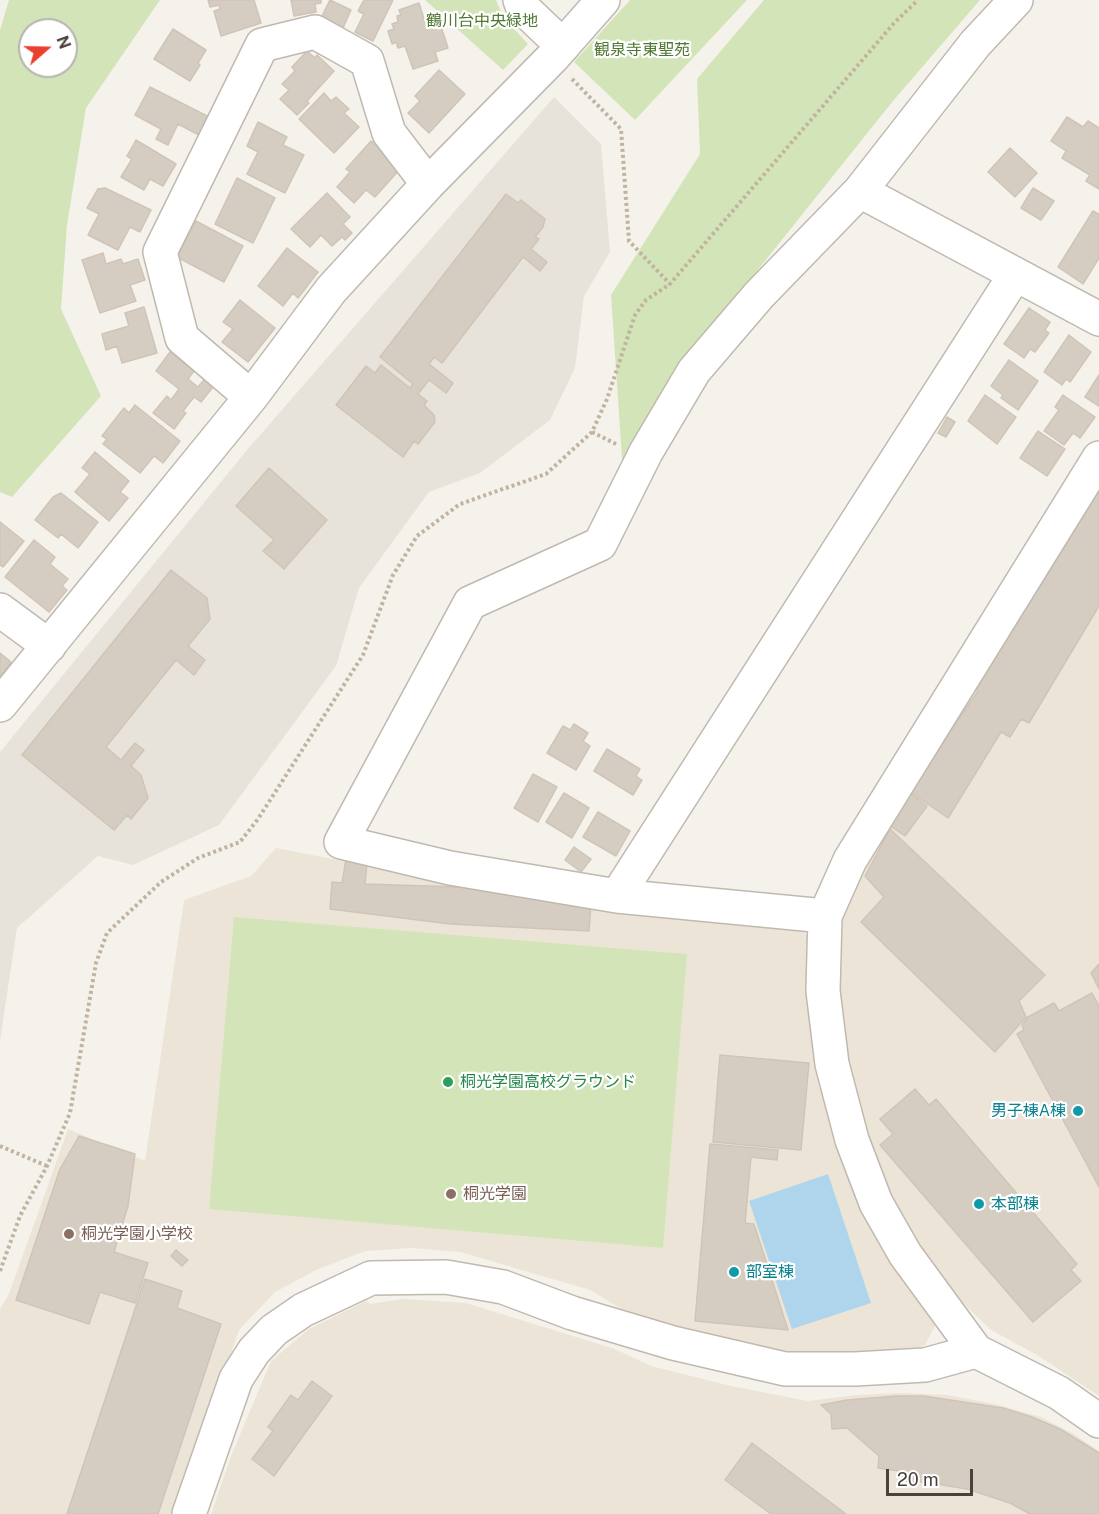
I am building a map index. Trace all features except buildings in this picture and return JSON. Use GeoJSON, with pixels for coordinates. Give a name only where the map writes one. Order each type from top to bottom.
{"type":"FeatureCollection","features":[{"type":"Feature","properties":{"kind":"street"},"geometry":{"type":"LineString","coordinates":[[520,0],[523,8],[557,52]]}},
{"type":"Feature","properties":{"kind":"street"},"geometry":{"type":"LineString","coordinates":[[0,705],[251,397],[331,290],[428,184],[557,52],[603,0]]}},
{"type":"Feature","properties":{"kind":"street"},"geometry":{"type":"LineString","coordinates":[[825,916],[617,896],[450,868],[341,842],[470,603],[600,544],[646,452],[694,371],[759,295],[860,191],[975,44],[1016,0]]}},
{"type":"Feature","properties":{"kind":"street"},"geometry":{"type":"LineString","coordinates":[[251,397],[182,338],[160,252],[262,45],[315,32],[367,61],[389,134],[428,184]]}},
{"type":"Feature","properties":{"kind":"street"},"geometry":{"type":"LineString","coordinates":[[860,191],[1099,319]]}},
{"type":"Feature","properties":{"kind":"street"},"geometry":{"type":"LineString","coordinates":[[617,896],[1015,275]]}},
{"type":"Feature","properties":{"kind":"street"},"geometry":{"type":"LineString","coordinates":[[1099,458],[850,860],[825,916],[823,991],[832,1064],[852,1140],[876,1203],[905,1254],[976,1351],[1059,1393],[1099,1421]]}},
{"type":"Feature","properties":{"kind":"street"},"geometry":{"type":"LineString","coordinates":[[0,610],[49,646]]}},
{"type":"Feature","properties":{"kind":"street"},"geometry":{"type":"LineString","coordinates":[[189,1514],[236,1379],[254,1351],[274,1330],[303,1310],[371,1278],[446,1277],[503,1287],[572,1313],[673,1343],[785,1369],[855,1370],[925,1365],[976,1351]]}},
{"type":"Feature","properties":{"kind":"path"},"geometry":{"type":"LineString","coordinates":[[0,1271],[20,1216],[47,1166],[70,1113],[96,963],[107,933],[161,882],[198,858],[240,842],[258,819],[363,655],[393,575],[417,536],[460,504],[546,474],[592,432],[607,399],[634,315],[646,300],[670,284],[896,22],[918,0]]}},
{"type":"Feature","properties":{"kind":"path"},"geometry":{"type":"LineString","coordinates":[[557,52],[621,129],[629,241],[670,284]]}},
{"type":"Feature","properties":{"kind":"path"},"geometry":{"type":"LineString","coordinates":[[0,1146],[47,1166]]}},
{"type":"Feature","properties":{"kind":"shaded area"},"geometry":{"type":"Polygon","coordinates":[[[554,97],[601,144],[610,252],[584,296],[575,368],[550,420],[480,473],[429,492],[359,588],[336,666],[219,825],[133,865],[98,856],[17,928],[0,1041],[0,752],[247,450],[554,97]]]}},
{"type":"Feature","properties":{"kind":"shaded area"},"geometry":{"type":"Polygon","coordinates":[[[1099,481],[1099,1396],[1037,1355],[991,1330],[963,1303],[911,1239],[881,1188],[845,1059],[836,974],[840,923],[850,882],[1099,481]]]}},
{"type":"Feature","properties":{"kind":"shaded area","name":"桐光学園"},"geometry":{"type":"Polygon","coordinates":[[[276,848],[444,881],[802,927],[807,936],[814,1032],[823,1094],[845,1168],[870,1221],[938,1320],[925,1345],[910,1353],[778,1356],[693,1334],[625,1311],[590,1290],[460,1252],[412,1248],[365,1251],[316,1270],[275,1292],[239,1330],[176,1514],[0,1514],[0,1309],[9,1294],[68,1129],[145,1161],[184,900],[251,876],[276,848]]]}},
{"type":"Feature","properties":{"kind":"shaded area"},"geometry":{"type":"Polygon","coordinates":[[[403,1299],[466,1303],[615,1349],[651,1366],[731,1386],[808,1401],[856,1395],[903,1393],[947,1395],[995,1404],[1041,1417],[1074,1434],[1099,1451],[1099,1514],[211,1514],[231,1456],[271,1361],[309,1329],[366,1301],[370,1304],[403,1299]]]}},
{"type":"Feature","properties":{"kind":"green space"},"geometry":{"type":"Polygon","coordinates":[[[9,0],[160,0],[86,108],[67,225],[61,309],[101,396],[12,497],[0,492],[0,30],[9,0]]]}},
{"type":"Feature","properties":{"kind":"green space","name":"鶴川台中央緑地"},"geometry":{"type":"Polygon","coordinates":[[[425,0],[496,0],[503,17],[528,44],[503,70],[425,0]]]}},
{"type":"Feature","properties":{"kind":"green space","name":"観泉寺東聖苑"},"geometry":{"type":"Polygon","coordinates":[[[630,0],[747,0],[635,120],[574,62],[630,0]]]}},
{"type":"Feature","properties":{"kind":"green space"},"geometry":{"type":"Polygon","coordinates":[[[764,0],[980,0],[893,101],[689,356],[623,474],[611,295],[700,154],[697,79],[764,0]]]}},
{"type":"Feature","properties":{"kind":"green space","name":"桐光学園高校グラウンド"},"geometry":{"type":"Polygon","coordinates":[[[234,917],[687,954],[663,1248],[209,1209],[234,917]]]}},
{"type":"Feature","properties":{"kind":"water"},"geometry":{"type":"Polygon","coordinates":[[[828,1174],[871,1303],[792,1329],[749,1201],[828,1174]]]}},
{"type":"Feature","properties":{"kind":"place","name":"桐光学園高校グラウンド"},"geometry":{"type":"Point","coordinates":[448,1082]}},
{"type":"Feature","properties":{"kind":"place","name":"男子棟A棟"},"geometry":{"type":"Point","coordinates":[1078,1111]}},
{"type":"Feature","properties":{"kind":"place","name":"桐光学園"},"geometry":{"type":"Point","coordinates":[451,1194]}},
{"type":"Feature","properties":{"kind":"place","name":"本部棟"},"geometry":{"type":"Point","coordinates":[979,1204]}},
{"type":"Feature","properties":{"kind":"place","name":"桐光学園小学校"},"geometry":{"type":"Point","coordinates":[69,1234]}},
{"type":"Feature","properties":{"kind":"place","name":"部室棟"},"geometry":{"type":"Point","coordinates":[734,1272]}}]}
